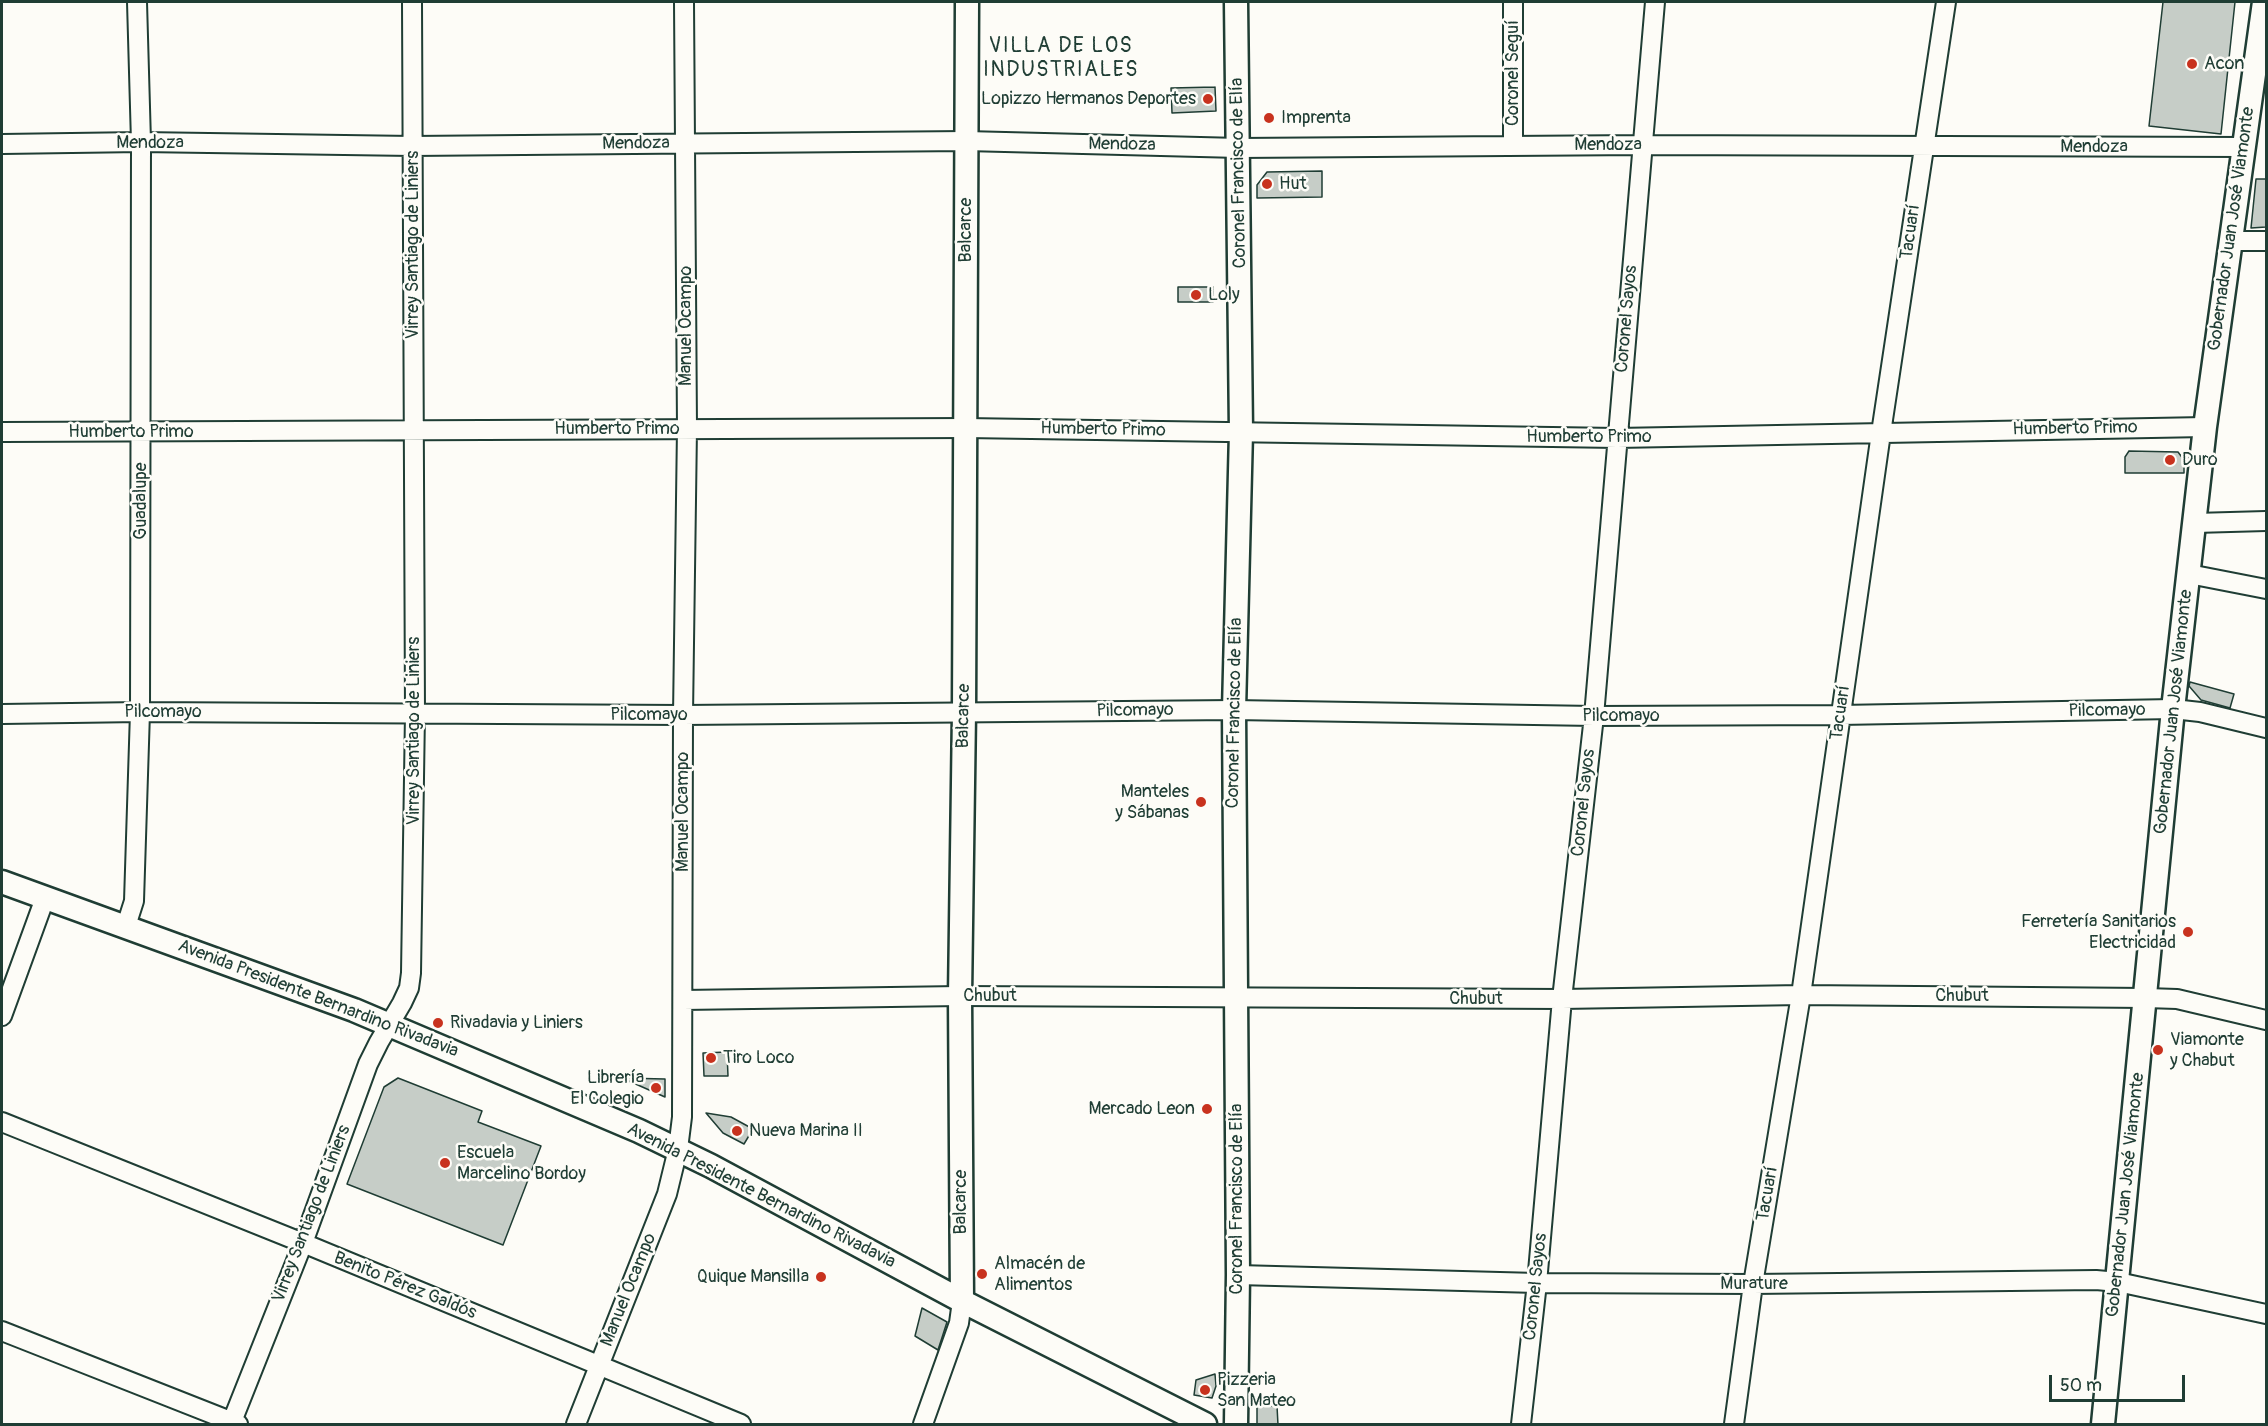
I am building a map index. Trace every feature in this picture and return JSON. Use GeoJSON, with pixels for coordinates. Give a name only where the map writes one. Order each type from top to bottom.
{"type":"FeatureCollection","features":[{"type":"Feature","properties":{"kind":"street","name":"Guadalupe"},"geometry":{"type":"LineString","coordinates":[[126,926],[134,901],[140,712],[141,142],[137,2]]}},
{"type":"Feature","properties":{"kind":"street","name":"Virrey Santiago de Liniers"},"geometry":{"type":"LineString","coordinates":[[234,1424],[368,1064],[409,988],[411,973],[415,713],[412,2]]}},
{"type":"Feature","properties":{"kind":"street","name":"Manuel Ocampo"},"geometry":{"type":"LineString","coordinates":[[576,1425],[667,1194],[678,1149],[682,1117],[682,715],[687,428],[684,2]]}},
{"type":"Feature","properties":{"kind":"street","name":"Balcarce"},"geometry":{"type":"LineString","coordinates":[[923,1425],[959,1323],[962,1301],[960,996],[966,428],[966,2]]}},
{"type":"Feature","properties":{"kind":"street","name":"Coronel Francisco de Elía"},"geometry":{"type":"LineString","coordinates":[[1236,2],[1242,432],[1234,710],[1238,1275],[1236,1425]]}},
{"type":"Feature","properties":{"kind":"street","name":"Coronel Seguí"},"geometry":{"type":"LineString","coordinates":[[1513,2],[1513,145]]}},
{"type":"Feature","properties":{"kind":"street","name":"Coronel Sayos"},"geometry":{"type":"LineString","coordinates":[[1521,1425],[1537,1283],[1562,999],[1594,716],[1655,2]]}},
{"type":"Feature","properties":{"kind":"street","name":"Tacuarí"},"geometry":{"type":"LineString","coordinates":[[1734,1425],[1753,1284],[1802,995],[1881,433],[1946,2]]}},
{"type":"Feature","properties":{"kind":"street","name":"Gobernador Juan José Viamonte"},"geometry":{"type":"LineString","coordinates":[[2103,1425],[2173,709],[2205,427],[2242,147],[2264,2]]}},
{"type":"Feature","properties":{"kind":"street","name":"Mendoza"},"geometry":{"type":"LineString","coordinates":[[2,144],[141,142],[412,146],[966,141],[1239,148],[1642,144],[2242,147]]}},
{"type":"Feature","properties":{"kind":"street"},"geometry":{"type":"LineString","coordinates":[[2230,241],[2266,241]]}},
{"type":"Feature","properties":{"kind":"street","name":"Humberto Primo"},"geometry":{"type":"LineString","coordinates":[[2,432],[966,428],[1617,438],[2205,427]]}},
{"type":"Feature","properties":{"kind":"street"},"geometry":{"type":"LineString","coordinates":[[2195,523],[2266,521]]}},
{"type":"Feature","properties":{"kind":"street"},"geometry":{"type":"LineString","coordinates":[[2189,574],[2266,589]]}},
{"type":"Feature","properties":{"kind":"street","name":"Pilcomayo"},"geometry":{"type":"LineString","coordinates":[[2,714],[140,712],[682,715],[1234,710],[1594,716],[1840,716],[2173,709],[2200,712],[2266,728]]}},
{"type":"Feature","properties":{"kind":"street","name":"Avenida Presidente Bernardino Rivadavia"},"geometry":{"type":"LineString","coordinates":[[2,882],[390,1024],[678,1149],[962,1301],[1204,1425]]}},
{"type":"Feature","properties":{"kind":"street"},"geometry":{"type":"LineString","coordinates":[[2,1016],[45,898]]}},
{"type":"Feature","properties":{"kind":"street","name":"Chubut"},"geometry":{"type":"LineString","coordinates":[[683,1000],[960,996],[1236,999],[1562,999],[1802,995],[2146,998],[2177,999],[2266,1020]]}},
{"type":"Feature","properties":{"kind":"street","name":"Benito Pérez Galdós"},"geometry":{"type":"LineString","coordinates":[[2,1122],[303,1243],[741,1425]]}},
{"type":"Feature","properties":{"kind":"street","name":"Murature"},"geometry":{"type":"LineString","coordinates":[[1238,1275],[1537,1283],[1753,1284],[2096,1280],[2118,1282],[2266,1314]]}},
{"type":"Feature","properties":{"kind":"street"},"geometry":{"type":"LineString","coordinates":[[2,1331],[234,1424]]}},
{"type":"Feature","properties":{"kind":"building","name":"Acon"},"geometry":{"type":"Polygon","coordinates":[[[2163,2],[2235,2],[2221,134],[2149,126],[2163,2]]]}},
{"type":"Feature","properties":{"kind":"building"},"geometry":{"type":"Polygon","coordinates":[[[1215,87],[1216,111],[1172,113],[1171,88],[1215,87]]]}},
{"type":"Feature","properties":{"kind":"building"},"geometry":{"type":"Polygon","coordinates":[[[1322,171],[1322,197],[1257,198],[1257,185],[1267,172],[1322,171]]]}},
{"type":"Feature","properties":{"kind":"building"},"geometry":{"type":"Polygon","coordinates":[[[2256,179],[2266,179],[2266,227],[2251,228],[2256,179]]]}},
{"type":"Feature","properties":{"kind":"building","name":"Loly"},"geometry":{"type":"Polygon","coordinates":[[[1178,287],[1213,287],[1213,302],[1178,302],[1178,287]]]}},
{"type":"Feature","properties":{"kind":"building"},"geometry":{"type":"Polygon","coordinates":[[[2129,451],[2178,452],[2184,460],[2184,473],[2125,473],[2125,457],[2129,451]]]}},
{"type":"Feature","properties":{"kind":"building"},"geometry":{"type":"Polygon","coordinates":[[[2190,682],[2234,694],[2230,708],[2201,700],[2189,686],[2190,682]]]}},
{"type":"Feature","properties":{"kind":"building"},"geometry":{"type":"Polygon","coordinates":[[[727,1052],[728,1076],[704,1076],[703,1053],[727,1052]]]}},
{"type":"Feature","properties":{"kind":"building","name":"Escuela Marcelino Bordoy"},"geometry":{"type":"Polygon","coordinates":[[[398,1078],[482,1111],[478,1122],[541,1146],[503,1245],[347,1184],[384,1087],[398,1078]]]}},
{"type":"Feature","properties":{"kind":"building","name":"Librería El Colegio"},"geometry":{"type":"Polygon","coordinates":[[[622,1078],[665,1079],[665,1097],[622,1078]]]}},
{"type":"Feature","properties":{"kind":"building","name":"Nueva Marina II"},"geometry":{"type":"Polygon","coordinates":[[[706,1113],[731,1117],[753,1129],[744,1144],[723,1133],[706,1113]]]}},
{"type":"Feature","properties":{"kind":"building"},"geometry":{"type":"Polygon","coordinates":[[[922,1308],[947,1322],[938,1350],[915,1336],[922,1308]]]}},
{"type":"Feature","properties":{"kind":"building","name":"Pizzeria San Mateo"},"geometry":{"type":"Polygon","coordinates":[[[1215,1374],[1216,1386],[1212,1398],[1194,1395],[1196,1380],[1215,1374]]]}},
{"type":"Feature","properties":{"kind":"building"},"geometry":{"type":"Polygon","coordinates":[[[1257,1406],[1277,1406],[1278,1425],[1257,1425],[1257,1406]]]}},
{"type":"Feature","properties":{"kind":"place","name":"Acon"},"geometry":{"type":"Point","coordinates":[2192,64]}},
{"type":"Feature","properties":{"kind":"place","name":"Lopizzo Hermanos Deportes"},"geometry":{"type":"Point","coordinates":[1208,99]}},
{"type":"Feature","properties":{"kind":"place","name":"Imprenta"},"geometry":{"type":"Point","coordinates":[1269,118]}},
{"type":"Feature","properties":{"kind":"place","name":"Hut"},"geometry":{"type":"Point","coordinates":[1267,184]}},
{"type":"Feature","properties":{"kind":"place","name":"Loly"},"geometry":{"type":"Point","coordinates":[1196,295]}},
{"type":"Feature","properties":{"kind":"place","name":"Duro"},"geometry":{"type":"Point","coordinates":[2170,460]}},
{"type":"Feature","properties":{"kind":"place","name":"Manteles y Sábanas"},"geometry":{"type":"Point","coordinates":[1201,802]}},
{"type":"Feature","properties":{"kind":"place","name":"Ferretería Sanitarios Electricidad"},"geometry":{"type":"Point","coordinates":[2188,932]}},
{"type":"Feature","properties":{"kind":"place","name":"Rivadavia y Liniers"},"geometry":{"type":"Point","coordinates":[438,1023]}},
{"type":"Feature","properties":{"kind":"place","name":"Viamonte y Chabut"},"geometry":{"type":"Point","coordinates":[2158,1050]}},
{"type":"Feature","properties":{"kind":"place","name":"Tiro Loco"},"geometry":{"type":"Point","coordinates":[711,1058]}},
{"type":"Feature","properties":{"kind":"place","name":"Librería El Colegio"},"geometry":{"type":"Point","coordinates":[656,1088]}},
{"type":"Feature","properties":{"kind":"place","name":"Mercado Leon"},"geometry":{"type":"Point","coordinates":[1207,1109]}},
{"type":"Feature","properties":{"kind":"place","name":"Nueva Marina II"},"geometry":{"type":"Point","coordinates":[737,1131]}},
{"type":"Feature","properties":{"kind":"place","name":"Escuela Marcelino Bordoy"},"geometry":{"type":"Point","coordinates":[445,1163]}},
{"type":"Feature","properties":{"kind":"place","name":"Almacén de Alimentos"},"geometry":{"type":"Point","coordinates":[982,1274]}},
{"type":"Feature","properties":{"kind":"place","name":"Quique Mansilla"},"geometry":{"type":"Point","coordinates":[821,1277]}},
{"type":"Feature","properties":{"kind":"place","name":"Pizzeria San Mateo"},"geometry":{"type":"Point","coordinates":[1205,1390]}},
{"type":"Feature","properties":{"kind":"district","name":"VILLA DE LOS INDUSTRIALES"},"geometry":{"type":"Point","coordinates":[1061,59]}}]}
